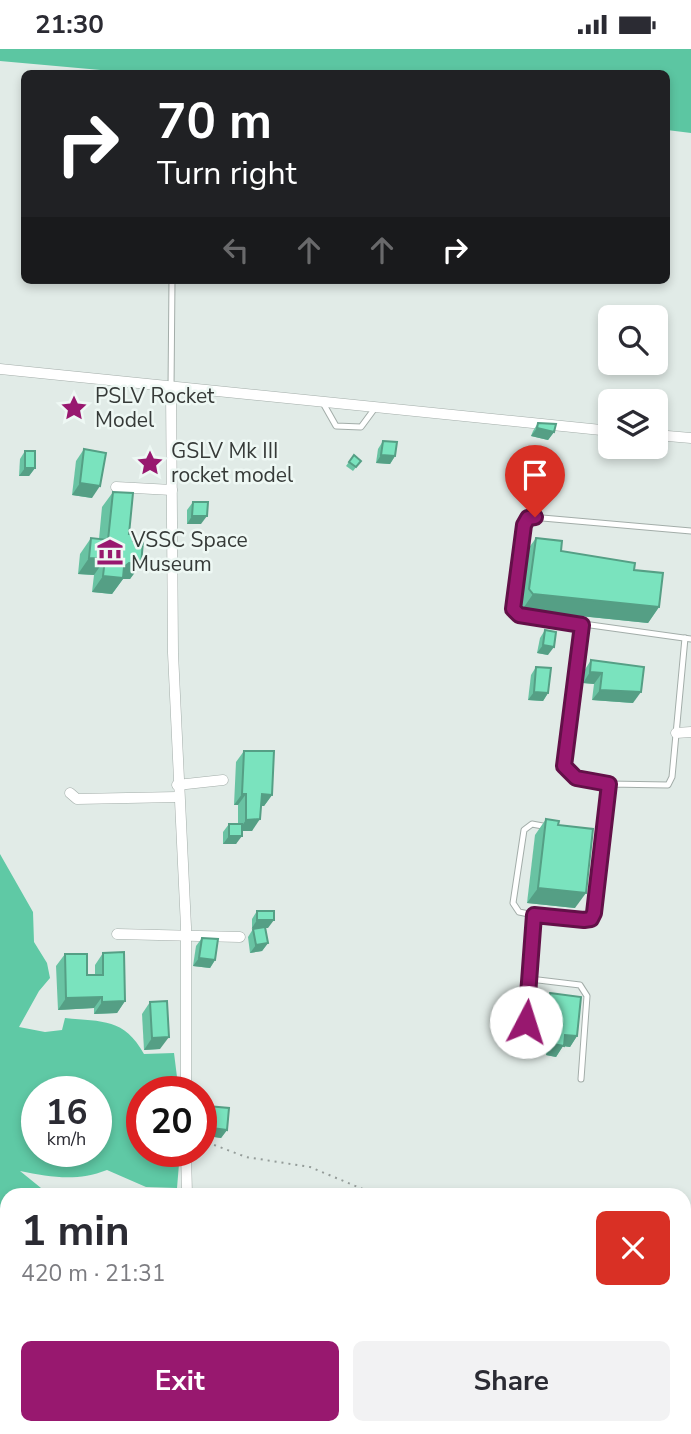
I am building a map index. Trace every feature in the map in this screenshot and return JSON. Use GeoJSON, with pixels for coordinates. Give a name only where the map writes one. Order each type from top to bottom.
{"type":"FeatureCollection","features":[{"type":"Feature","properties":{"kind":"street"},"geometry":{"type":"LineString","coordinates":[[0,369],[598,430]]}},
{"type":"Feature","properties":{"kind":"street"},"geometry":{"type":"LineString","coordinates":[[171,388],[177,797],[186,937],[186,1076]]}},
{"type":"Feature","properties":{"kind":"street"},"geometry":{"type":"LineString","coordinates":[[668,436],[691,438]]}},
{"type":"Feature","properties":{"kind":"street"},"geometry":{"type":"LineString","coordinates":[[116,487],[172,490]]}},
{"type":"Feature","properties":{"kind":"street"},"geometry":{"type":"LineString","coordinates":[[676,733],[691,732]]}},
{"type":"Feature","properties":{"kind":"street"},"geometry":{"type":"LineString","coordinates":[[177,785],[223,780]]}},
{"type":"Feature","properties":{"kind":"street"},"geometry":{"type":"LineString","coordinates":[[70,793],[77,799],[177,797]]}},
{"type":"Feature","properties":{"kind":"street"},"geometry":{"type":"LineString","coordinates":[[117,934],[240,937]]}},
{"type":"Feature","properties":{"kind":"street"},"geometry":{"type":"LineString","coordinates":[[186,1167],[187,1188]]}},
{"type":"Feature","properties":{"kind":"lane"},"geometry":{"type":"LineString","coordinates":[[171,388],[172,284]]}},
{"type":"Feature","properties":{"kind":"lane"},"geometry":{"type":"LineString","coordinates":[[323,403],[336,426],[360,427],[375,408]]}},
{"type":"Feature","properties":{"kind":"lane"},"geometry":{"type":"LineString","coordinates":[[582,625],[564,766],[576,778],[609,784],[658,787],[667,785],[672,777],[688,638],[519,615],[513,606],[524,525],[531,517],[691,531]]}},
{"type":"Feature","properties":{"kind":"lane"},"geometry":{"type":"LineString","coordinates":[[520,546],[533,548]]}},
{"type":"Feature","properties":{"kind":"lane"},"geometry":{"type":"LineString","coordinates":[[555,828],[532,824],[524,830],[513,903],[519,912],[534,915],[584,920],[593,917],[609,784]]}},
{"type":"Feature","properties":{"kind":"lane"},"geometry":{"type":"LineString","coordinates":[[591,833],[603,834]]}},
{"type":"Feature","properties":{"kind":"lane"},"geometry":{"type":"LineString","coordinates":[[524,1043],[534,915]]}},
{"type":"Feature","properties":{"kind":"lane"},"geometry":{"type":"LineString","coordinates":[[530,979],[580,985],[585,988],[587,996],[581,1079]]}},
{"type":"Feature","properties":{"kind":"path"},"geometry":{"type":"LineString","coordinates":[[217,1146],[246,1157],[316,1169],[361,1188]]}},
{"type":"Feature","properties":{"kind":"shaded area"},"geometry":{"type":"Polygon","coordinates":[[[0,49],[691,49],[691,133],[670,130],[670,70],[100,70],[0,61],[0,49]]]}},
{"type":"Feature","properties":{"kind":"shaded area"},"geometry":{"type":"Polygon","coordinates":[[[0,854],[33,912],[34,942],[47,963],[50,978],[39,991],[19,1027],[45,1032],[62,1030],[65,1018],[101,1022],[111,1024],[129,1034],[144,1054],[174,1053],[177,1076],[126,1076],[126,1167],[179,1167],[177,1188],[146,1187],[107,1170],[85,1176],[53,1176],[20,1171],[41,1188],[0,1188],[0,854]]]}},
{"type":"Feature","properties":{"kind":"building"},"geometry":{"type":"Polygon","coordinates":[[[538,423],[556,424],[554,432],[537,428],[538,423]]]}},
{"type":"Feature","properties":{"kind":"building"},"geometry":{"type":"Polygon","coordinates":[[[383,441],[397,442],[395,456],[381,455],[383,441]]]}},
{"type":"Feature","properties":{"kind":"building"},"geometry":{"type":"Polygon","coordinates":[[[84,449],[106,453],[100,486],[80,483],[84,449]]]}},
{"type":"Feature","properties":{"kind":"building"},"geometry":{"type":"Polygon","coordinates":[[[25,451],[35,451],[35,468],[25,468],[25,451]]]}},
{"type":"Feature","properties":{"kind":"building"},"geometry":{"type":"Polygon","coordinates":[[[354,455],[361,461],[356,467],[349,462],[354,455]]]}},
{"type":"Feature","properties":{"kind":"building"},"geometry":{"type":"Polygon","coordinates":[[[113,492],[133,493],[129,534],[134,534],[133,541],[143,542],[141,564],[129,563],[124,567],[123,578],[103,576],[105,559],[89,558],[91,538],[108,540],[113,492]]]}},
{"type":"Feature","properties":{"kind":"building"},"geometry":{"type":"Polygon","coordinates":[[[193,502],[208,502],[207,516],[192,516],[193,502]]]}},
{"type":"Feature","properties":{"kind":"building"},"geometry":{"type":"Polygon","coordinates":[[[536,538],[562,541],[561,551],[635,563],[634,570],[663,573],[659,607],[533,594],[529,589],[536,538]]]}},
{"type":"Feature","properties":{"kind":"building"},"geometry":{"type":"Polygon","coordinates":[[[545,630],[556,632],[554,647],[543,645],[545,630]]]}},
{"type":"Feature","properties":{"kind":"building"},"geometry":{"type":"Polygon","coordinates":[[[591,660],[644,667],[641,692],[600,690],[602,673],[590,672],[591,660]]]}},
{"type":"Feature","properties":{"kind":"building"},"geometry":{"type":"Polygon","coordinates":[[[536,667],[551,668],[548,693],[534,692],[536,667]]]}},
{"type":"Feature","properties":{"kind":"building"},"geometry":{"type":"Polygon","coordinates":[[[244,751],[274,751],[272,795],[262,794],[260,819],[246,820],[246,794],[242,794],[244,751]]]}},
{"type":"Feature","properties":{"kind":"building"},"geometry":{"type":"Polygon","coordinates":[[[546,819],[559,821],[558,825],[593,829],[586,893],[538,888],[546,819]]]}},
{"type":"Feature","properties":{"kind":"building"},"geometry":{"type":"Polygon","coordinates":[[[229,824],[242,824],[242,836],[229,836],[229,824]]]}},
{"type":"Feature","properties":{"kind":"building"},"geometry":{"type":"Polygon","coordinates":[[[257,911],[274,911],[274,920],[257,920],[257,911]]]}},
{"type":"Feature","properties":{"kind":"building"},"geometry":{"type":"Polygon","coordinates":[[[265,927],[268,943],[256,945],[253,929],[265,927]]]}},
{"type":"Feature","properties":{"kind":"building"},"geometry":{"type":"Polygon","coordinates":[[[202,938],[218,939],[215,960],[199,958],[202,938]]]}},
{"type":"Feature","properties":{"kind":"building"},"geometry":{"type":"Polygon","coordinates":[[[124,952],[125,1001],[102,1002],[102,997],[66,998],[65,954],[87,954],[87,975],[103,975],[103,953],[124,952]]]}},
{"type":"Feature","properties":{"kind":"building"},"geometry":{"type":"Polygon","coordinates":[[[550,993],[581,997],[577,1036],[565,1035],[564,1046],[553,1044],[555,1033],[547,1032],[548,1026],[538,1024],[539,1011],[548,1013],[550,993]]]}},
{"type":"Feature","properties":{"kind":"building"},"geometry":{"type":"Polygon","coordinates":[[[167,1001],[169,1037],[152,1038],[150,1002],[167,1001]]]}},
{"type":"Feature","properties":{"kind":"building"},"geometry":{"type":"Polygon","coordinates":[[[217,1107],[229,1108],[227,1130],[217,1129],[217,1107]]]}},
{"type":"Feature","properties":{"kind":"place","name":"PSLV Rocket Model"},"geometry":{"type":"Point","coordinates":[74,408]}},
{"type":"Feature","properties":{"kind":"place","name":"GSLV Mk III rocket model"},"geometry":{"type":"Point","coordinates":[150,463]}},
{"type":"Feature","properties":{"kind":"place","name":"VSSC Space Museum"},"geometry":{"type":"Point","coordinates":[110,552]}},
{"type":"Feature","properties":{"kind":"route"},"geometry":{"type":"LineString","coordinates":[[526,1022],[534,915],[584,920],[593,917],[609,784],[576,778],[571,776],[564,766],[582,625],[519,615],[513,609],[524,525],[528,518],[535,517]]}}]}
